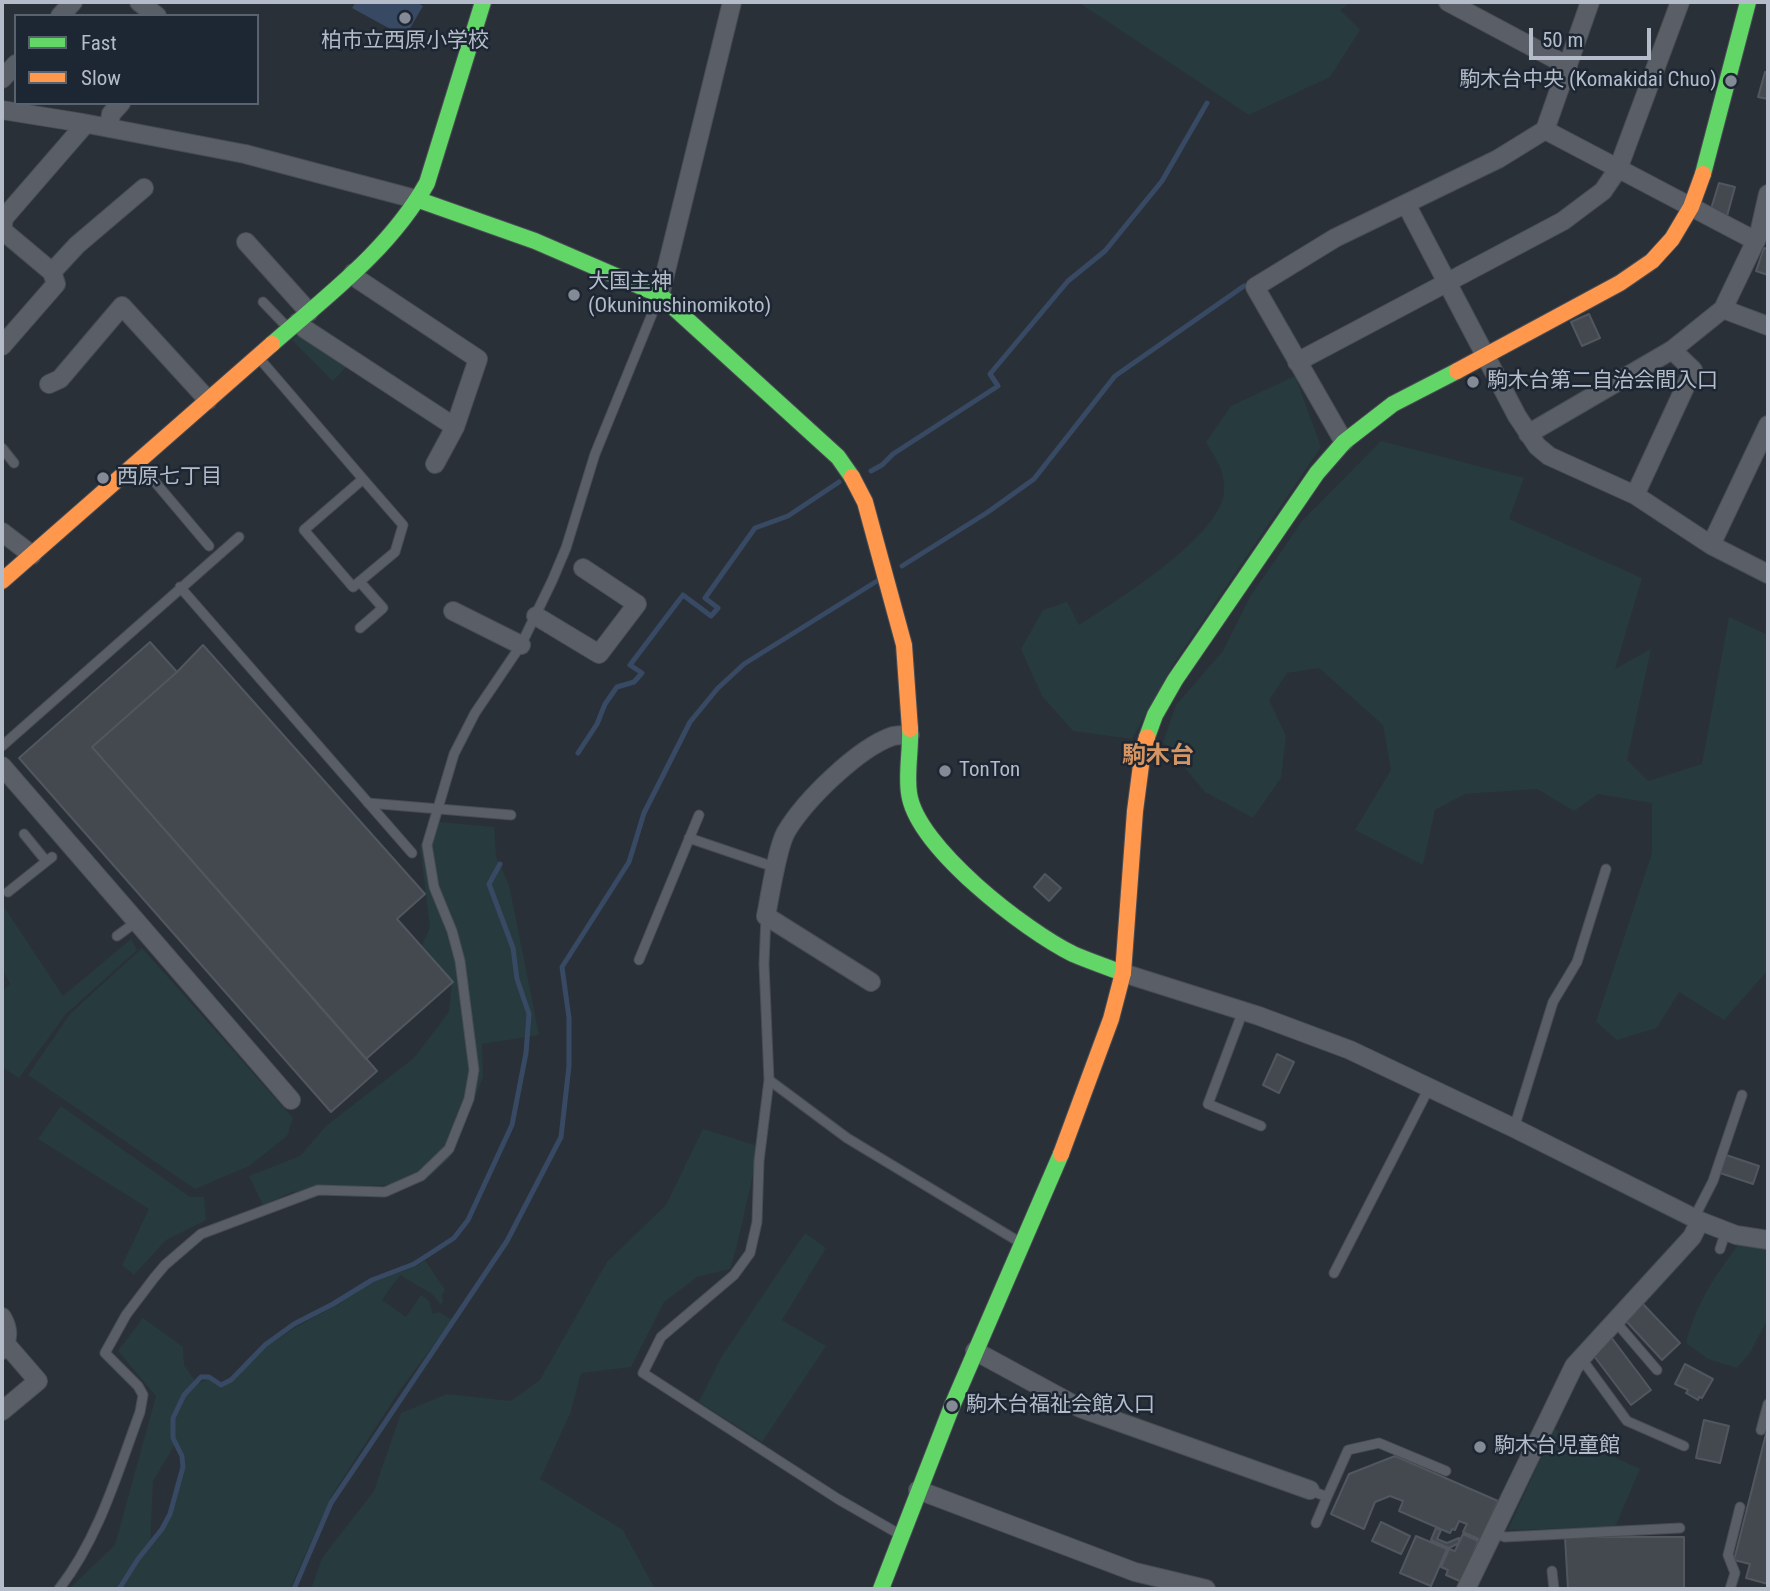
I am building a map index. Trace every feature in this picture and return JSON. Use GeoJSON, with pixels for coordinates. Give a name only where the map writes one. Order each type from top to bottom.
{"type":"FeatureCollection","features":[{"type":"Feature","properties":{"kind":"street"},"geometry":{"type":"LineString","coordinates":[[139,2],[154,14]]}},
{"type":"Feature","properties":{"kind":"street"},"geometry":{"type":"LineString","coordinates":[[2,581],[354,273],[387,241],[419,200],[434,164],[483,2]]}},
{"type":"Feature","properties":{"kind":"street"},"geometry":{"type":"LineString","coordinates":[[660,295],[732,2]]}},
{"type":"Feature","properties":{"kind":"street"},"geometry":{"type":"LineString","coordinates":[[1448,2],[1568,66]]}},
{"type":"Feature","properties":{"kind":"street"},"geometry":{"type":"LineString","coordinates":[[1344,442],[1255,287],[1335,238],[1498,159],[1545,130],[1590,2]]}},
{"type":"Feature","properties":{"kind":"street"},"geometry":{"type":"LineString","coordinates":[[1297,362],[1563,221],[1603,191],[1618,169],[1680,2]]}},
{"type":"Feature","properties":{"kind":"street"},"geometry":{"type":"LineString","coordinates":[[881,1589],[975,1351],[1064,1147],[1111,1019],[1123,973],[1135,811],[1143,750],[1154,715],[1309,484],[1344,442],[1393,404],[1620,283],[1652,261],[1672,239],[1691,207],[1703,173],[1748,2]]}},
{"type":"Feature","properties":{"kind":"street"},"geometry":{"type":"LineString","coordinates":[[2,79],[14,66]]}},
{"type":"Feature","properties":{"kind":"street"},"geometry":{"type":"LineString","coordinates":[[109,128],[111,114],[119,105]]}},
{"type":"Feature","properties":{"kind":"street"},"geometry":{"type":"LineString","coordinates":[[2,110],[46,110],[83,123],[245,154],[419,200],[535,241],[660,295],[822,441],[850,472],[865,502],[904,645],[909,794],[917,817],[933,843],[998,905],[1072,953],[1350,1050],[1514,1128],[1697,1220],[1723,1240],[1768,1240]]}},
{"type":"Feature","properties":{"kind":"street"},"geometry":{"type":"LineString","coordinates":[[2,346],[56,284],[52,272],[2,230],[4,218],[82,128],[83,123]]}},
{"type":"Feature","properties":{"kind":"street"},"geometry":{"type":"LineString","coordinates":[[1545,130],[1756,241]]}},
{"type":"Feature","properties":{"kind":"street"},"geometry":{"type":"LineString","coordinates":[[52,272],[76,246],[144,188]]}},
{"type":"Feature","properties":{"kind":"street"},"geometry":{"type":"LineString","coordinates":[[1528,434],[1672,350],[1723,309],[1756,241],[1768,194]]}},
{"type":"Feature","properties":{"kind":"street"},"geometry":{"type":"LineString","coordinates":[[1406,204],[1528,434],[1537,446],[1549,456],[1634,495],[1711,545],[1768,574]]}},
{"type":"Feature","properties":{"kind":"street"},"geometry":{"type":"LineString","coordinates":[[246,242],[305,329],[455,427]]}},
{"type":"Feature","properties":{"kind":"street"},"geometry":{"type":"LineString","coordinates":[[354,273],[359,280],[478,359],[455,427],[435,464]]}},
{"type":"Feature","properties":{"kind":"street"},"geometry":{"type":"LineString","coordinates":[[49,384],[60,379],[122,306],[208,400]]}},
{"type":"Feature","properties":{"kind":"street"},"geometry":{"type":"LineString","coordinates":[[1723,309],[1768,326]]}},
{"type":"Feature","properties":{"kind":"street"},"geometry":{"type":"LineString","coordinates":[[1634,495],[1693,370],[1672,350]]}},
{"type":"Feature","properties":{"kind":"street"},"geometry":{"type":"LineString","coordinates":[[1711,545],[1768,425]]}},
{"type":"Feature","properties":{"kind":"street"},"geometry":{"type":"LineString","coordinates":[[2,532],[32,555]]}},
{"type":"Feature","properties":{"kind":"street"},"geometry":{"type":"LineString","coordinates":[[536,616],[599,654],[637,604],[583,568]]}},
{"type":"Feature","properties":{"kind":"street"},"geometry":{"type":"LineString","coordinates":[[453,611],[521,645]]}},
{"type":"Feature","properties":{"kind":"street"},"geometry":{"type":"LineString","coordinates":[[871,982],[766,916],[785,834],[825,784],[842,769],[894,736],[909,735]]}},
{"type":"Feature","properties":{"kind":"street"},"geometry":{"type":"LineString","coordinates":[[2,766],[291,1100]]}},
{"type":"Feature","properties":{"kind":"street"},"geometry":{"type":"LineString","coordinates":[[1466,1589],[1563,1386],[1581,1358],[1692,1237],[1697,1220]]}},
{"type":"Feature","properties":{"kind":"street"},"geometry":{"type":"LineString","coordinates":[[2,1317],[7,1326],[4,1347],[38,1381],[2,1411]]}},
{"type":"Feature","properties":{"kind":"street"},"geometry":{"type":"LineString","coordinates":[[975,1351],[1080,1408],[1310,1490]]}},
{"type":"Feature","properties":{"kind":"street"},"geometry":{"type":"LineString","coordinates":[[918,1490],[1135,1572],[1206,1589]]}},
{"type":"Feature","properties":{"kind":"lane"},"geometry":{"type":"LineString","coordinates":[[59,1589],[74,1570],[103,1510],[140,1412],[143,1395],[138,1385],[105,1353],[126,1315],[165,1265],[201,1234],[318,1190],[385,1192],[408,1183],[421,1176],[449,1149],[463,1119],[474,1070],[460,961],[452,931],[434,887],[426,845],[454,754],[475,713],[521,645],[566,548],[595,454],[660,295]]}},
{"type":"Feature","properties":{"kind":"lane"},"geometry":{"type":"LineString","coordinates":[[263,302],[299,321]]}},
{"type":"Feature","properties":{"kind":"lane"},"geometry":{"type":"LineString","coordinates":[[257,357],[363,479],[402,524],[395,552],[353,587],[304,530],[363,479]]}},
{"type":"Feature","properties":{"kind":"lane"},"geometry":{"type":"LineString","coordinates":[[2,447],[14,463]]}},
{"type":"Feature","properties":{"kind":"lane"},"geometry":{"type":"LineString","coordinates":[[138,462],[209,546]]}},
{"type":"Feature","properties":{"kind":"lane"},"geometry":{"type":"LineString","coordinates":[[2,747],[239,537]]}},
{"type":"Feature","properties":{"kind":"lane"},"geometry":{"type":"LineString","coordinates":[[360,582],[383,608],[360,628]]}},
{"type":"Feature","properties":{"kind":"lane"},"geometry":{"type":"LineString","coordinates":[[180,587],[412,853]]}},
{"type":"Feature","properties":{"kind":"lane"},"geometry":{"type":"LineString","coordinates":[[368,803],[510,815]]}},
{"type":"Feature","properties":{"kind":"lane"},"geometry":{"type":"LineString","coordinates":[[639,960],[699,815]]}},
{"type":"Feature","properties":{"kind":"lane"},"geometry":{"type":"LineString","coordinates":[[8,892],[49,859],[24,834]]}},
{"type":"Feature","properties":{"kind":"lane"},"geometry":{"type":"LineString","coordinates":[[689,838],[777,868]]}},
{"type":"Feature","properties":{"kind":"lane"},"geometry":{"type":"LineString","coordinates":[[1514,1128],[1553,1002],[1577,962],[1606,869]]}},
{"type":"Feature","properties":{"kind":"lane"},"geometry":{"type":"LineString","coordinates":[[766,916],[764,964],[769,1080],[759,1161],[757,1222],[750,1252],[734,1275],[661,1337],[643,1373],[827,1492],[901,1535]]}},
{"type":"Feature","properties":{"kind":"lane"},"geometry":{"type":"LineString","coordinates":[[117,936],[136,922]]}},
{"type":"Feature","properties":{"kind":"lane"},"geometry":{"type":"LineString","coordinates":[[1243,1011],[1209,1104],[1261,1126]]}},
{"type":"Feature","properties":{"kind":"lane"},"geometry":{"type":"LineString","coordinates":[[769,1080],[847,1138],[1023,1244]]}},
{"type":"Feature","properties":{"kind":"lane"},"geometry":{"type":"LineString","coordinates":[[1334,1273],[1429,1088]]}},
{"type":"Feature","properties":{"kind":"lane"},"geometry":{"type":"LineString","coordinates":[[1697,1220],[1742,1095]]}},
{"type":"Feature","properties":{"kind":"lane"},"geometry":{"type":"LineString","coordinates":[[1615,1321],[1657,1370]]}},
{"type":"Feature","properties":{"kind":"lane"},"geometry":{"type":"LineString","coordinates":[[1581,1358],[1627,1421],[1684,1446]]}},
{"type":"Feature","properties":{"kind":"lane"},"geometry":{"type":"LineString","coordinates":[[1761,1430],[1768,1404]]}},
{"type":"Feature","properties":{"kind":"lane"},"geometry":{"type":"LineString","coordinates":[[1316,1523],[1348,1450],[1379,1443],[1446,1471]]}},
{"type":"Feature","properties":{"kind":"lane"},"geometry":{"type":"LineString","coordinates":[[1310,1490],[1327,1497]]}},
{"type":"Feature","properties":{"kind":"lane"},"geometry":{"type":"LineString","coordinates":[[1730,1589],[1735,1573],[1728,1555],[1740,1507]]}},
{"type":"Feature","properties":{"kind":"lane"},"geometry":{"type":"LineString","coordinates":[[1493,1533],[1505,1537],[1680,1528]]}},
{"type":"Feature","properties":{"kind":"lane"},"geometry":{"type":"LineString","coordinates":[[1552,1571],[1554,1589]]}},
{"type":"Feature","properties":{"kind":"green space"},"geometry":{"type":"Polygon","coordinates":[[[1078,2],[1351,2],[1340,10],[1360,30],[1330,77],[1249,115],[1078,2]]]}},
{"type":"Feature","properties":{"kind":"green space"},"geometry":{"type":"Polygon","coordinates":[[[298,334],[347,366],[333,381],[292,340],[298,334]]]}},
{"type":"Feature","properties":{"kind":"green space"},"geometry":{"type":"Polygon","coordinates":[[[1295,376],[1321,447],[1174,663],[1132,739],[1073,731],[1042,696],[1021,649],[1043,610],[1067,602],[1079,625],[1140,584],[1186,547],[1205,528],[1218,509],[1224,492],[1222,472],[1206,442],[1231,406],[1295,376]]]}},
{"type":"Feature","properties":{"kind":"green space"},"geometry":{"type":"Polygon","coordinates":[[[1381,441],[1524,478],[1509,519],[1642,578],[1615,669],[1651,649],[1627,760],[1648,781],[1702,764],[1729,617],[1768,635],[1768,970],[1724,1020],[1679,992],[1657,1028],[1617,1040],[1596,1022],[1652,853],[1652,803],[1598,794],[1574,811],[1537,789],[1465,794],[1435,810],[1423,865],[1355,830],[1391,770],[1383,725],[1319,668],[1287,673],[1269,700],[1286,736],[1281,778],[1253,818],[1205,792],[1163,742],[1176,705],[1223,651],[1250,597],[1302,521],[1381,441]]]}},
{"type":"Feature","properties":{"kind":"green space"},"geometry":{"type":"Polygon","coordinates":[[[438,822],[494,827],[496,856],[509,885],[539,1035],[482,1044],[483,1077],[450,1158],[423,1182],[292,1192],[263,1205],[249,1176],[300,1156],[326,1126],[414,1058],[449,1012],[452,981],[422,945],[430,928],[420,846],[438,822]]]}},
{"type":"Feature","properties":{"kind":"green space"},"geometry":{"type":"Polygon","coordinates":[[[2,904],[63,996],[131,939],[137,950],[66,1014],[19,1078],[2,1067],[2,992],[10,984],[2,968],[2,904]]]}},
{"type":"Feature","properties":{"kind":"green space"},"geometry":{"type":"Polygon","coordinates":[[[142,948],[293,1118],[287,1136],[249,1166],[195,1189],[28,1075],[70,1014],[142,948]]]}},
{"type":"Feature","properties":{"kind":"green space"},"geometry":{"type":"Polygon","coordinates":[[[61,1106],[190,1197],[204,1197],[206,1220],[166,1240],[134,1275],[122,1265],[149,1209],[38,1139],[61,1106]]]}},
{"type":"Feature","properties":{"kind":"green space"},"geometry":{"type":"Polygon","coordinates":[[[703,1129],[761,1147],[730,1269],[697,1277],[664,1302],[631,1367],[581,1373],[570,1414],[540,1479],[623,1530],[655,1589],[311,1589],[322,1558],[374,1491],[401,1413],[447,1394],[511,1401],[540,1380],[607,1262],[666,1205],[703,1129]]]}},
{"type":"Feature","properties":{"kind":"green space"},"geometry":{"type":"Polygon","coordinates":[[[805,1233],[826,1248],[782,1320],[826,1346],[762,1442],[699,1402],[722,1356],[805,1233]]]}},
{"type":"Feature","properties":{"kind":"green space"},"geometry":{"type":"Polygon","coordinates":[[[1739,1244],[1768,1248],[1768,1318],[1750,1353],[1737,1368],[1708,1359],[1686,1343],[1707,1290],[1739,1244]]]}},
{"type":"Feature","properties":{"kind":"green space"},"geometry":{"type":"Polygon","coordinates":[[[425,1260],[445,1290],[442,1295],[443,1303],[440,1304],[432,1294],[400,1275],[382,1300],[406,1317],[421,1295],[429,1301],[433,1314],[439,1312],[452,1320],[400,1390],[332,1495],[290,1589],[69,1589],[115,1545],[156,1396],[118,1351],[143,1318],[183,1347],[184,1365],[197,1384],[208,1379],[226,1385],[269,1345],[296,1327],[339,1304],[370,1283],[417,1266],[425,1260]],[[176,1443],[153,1481],[150,1547],[164,1527],[173,1507],[185,1461],[176,1443]]]}},
{"type":"Feature","properties":{"kind":"green space"},"geometry":{"type":"Polygon","coordinates":[[[1554,1429],[1640,1469],[1615,1527],[1508,1530],[1554,1429]]]}},
{"type":"Feature","properties":{"kind":"water"},"geometry":{"type":"Polygon","coordinates":[[[356,2],[416,2],[423,6],[405,37],[352,8],[356,2]]]}},
{"type":"Feature","properties":{"kind":"building"},"geometry":{"type":"Polygon","coordinates":[[[1765,72],[1768,73],[1768,99],[1758,97],[1765,72]]]}},
{"type":"Feature","properties":{"kind":"building"},"geometry":{"type":"Polygon","coordinates":[[[1719,183],[1735,187],[1727,216],[1710,212],[1719,183]]]}},
{"type":"Feature","properties":{"kind":"building"},"geometry":{"type":"Polygon","coordinates":[[[1764,248],[1768,249],[1768,275],[1756,271],[1764,248]]]}},
{"type":"Feature","properties":{"kind":"building"},"geometry":{"type":"Polygon","coordinates":[[[1589,314],[1600,338],[1582,346],[1571,322],[1589,314]]]}},
{"type":"Feature","properties":{"kind":"building"},"geometry":{"type":"Polygon","coordinates":[[[150,642],[177,672],[92,747],[377,1071],[331,1112],[19,758],[150,642]]]}},
{"type":"Feature","properties":{"kind":"building"},"geometry":{"type":"Polygon","coordinates":[[[203,645],[425,894],[397,919],[453,982],[366,1059],[92,747],[177,672],[203,645]]]}},
{"type":"Feature","properties":{"kind":"building"},"geometry":{"type":"Polygon","coordinates":[[[1045,874],[1061,888],[1049,901],[1034,887],[1045,874]]]}},
{"type":"Feature","properties":{"kind":"building"},"geometry":{"type":"Polygon","coordinates":[[[1277,1054],[1294,1062],[1279,1093],[1263,1085],[1277,1054]]]}},
{"type":"Feature","properties":{"kind":"building"},"geometry":{"type":"Polygon","coordinates":[[[1726,1155],[1759,1166],[1753,1184],[1720,1173],[1726,1155]]]}},
{"type":"Feature","properties":{"kind":"building"},"geometry":{"type":"Polygon","coordinates":[[[1643,1304],[1680,1343],[1662,1360],[1626,1321],[1643,1304]]]}},
{"type":"Feature","properties":{"kind":"building"},"geometry":{"type":"Polygon","coordinates":[[[1611,1337],[1651,1390],[1631,1405],[1591,1352],[1611,1337]]]}},
{"type":"Feature","properties":{"kind":"building"},"geometry":{"type":"Polygon","coordinates":[[[1685,1364],[1713,1379],[1698,1400],[1686,1393],[1688,1390],[1675,1384],[1685,1364]]]}},
{"type":"Feature","properties":{"kind":"building"},"geometry":{"type":"Polygon","coordinates":[[[1704,1420],[1729,1426],[1720,1463],[1696,1458],[1704,1420]]]}},
{"type":"Feature","properties":{"kind":"building"},"geometry":{"type":"Polygon","coordinates":[[[1768,1426],[1768,1584],[1746,1578],[1750,1564],[1734,1560],[1768,1426]]]}},
{"type":"Feature","properties":{"kind":"building"},"geometry":{"type":"Polygon","coordinates":[[[1395,1456],[1498,1501],[1481,1540],[1463,1532],[1467,1524],[1459,1521],[1455,1530],[1452,1529],[1450,1533],[1399,1511],[1403,1501],[1390,1496],[1375,1502],[1364,1529],[1331,1514],[1349,1474],[1395,1456]]]}},
{"type":"Feature","properties":{"kind":"building"},"geometry":{"type":"Polygon","coordinates":[[[1381,1522],[1410,1536],[1401,1554],[1372,1541],[1381,1522]]]}},
{"type":"Feature","properties":{"kind":"building"},"geometry":{"type":"Polygon","coordinates":[[[1436,1528],[1441,1530],[1437,1539],[1447,1543],[1459,1538],[1459,1543],[1449,1548],[1431,1540],[1436,1528]]]}},
{"type":"Feature","properties":{"kind":"building"},"geometry":{"type":"Polygon","coordinates":[[[1463,1534],[1478,1541],[1462,1582],[1446,1575],[1448,1570],[1441,1567],[1449,1549],[1455,1551],[1463,1534]]]}},
{"type":"Feature","properties":{"kind":"building"},"geometry":{"type":"Polygon","coordinates":[[[1416,1536],[1447,1549],[1431,1586],[1400,1573],[1416,1536]]]}},
{"type":"Feature","properties":{"kind":"building"},"geometry":{"type":"Polygon","coordinates":[[[1565,1537],[1684,1537],[1684,1589],[1568,1589],[1565,1537]]]}},
{"type":"Feature","properties":{"kind":"waterway"},"geometry":{"type":"LineString","coordinates":[[871,471],[998,386],[990,374],[1068,281],[1105,251],[1162,181],[1207,103]]}},
{"type":"Feature","properties":{"kind":"waterway"},"geometry":{"type":"LineString","coordinates":[[902,566],[988,512],[1034,479],[1115,376],[1244,286]]}},
{"type":"Feature","properties":{"kind":"waterway"},"geometry":{"type":"LineString","coordinates":[[578,753],[617,687],[634,682],[642,673],[630,665],[683,595],[711,616],[718,608],[705,598],[755,528],[788,516],[839,482]]}},
{"type":"Feature","properties":{"kind":"waterway"},"geometry":{"type":"LineString","coordinates":[[294,1589],[331,1503],[507,1241],[561,1137],[569,1066],[569,1018],[562,967],[629,862],[644,813],[690,722],[718,688],[744,664],[877,581]]}},
{"type":"Feature","properties":{"kind":"waterway"},"geometry":{"type":"LineString","coordinates":[[119,1589],[170,1514],[183,1467],[182,1456],[173,1438],[173,1418],[184,1395],[201,1377],[209,1377],[221,1385],[231,1380],[265,1345],[294,1324],[372,1280],[414,1264],[454,1238],[468,1220],[512,1125],[526,1053],[529,1014],[517,979],[513,948],[489,884],[500,864]]}},
{"type":"Feature","properties":{"kind":"traffic: fast"},"geometry":{"type":"LineString","coordinates":[[272,344],[357,270],[395,229],[427,183],[483,2]]}},
{"type":"Feature","properties":{"kind":"traffic: fast"},"geometry":{"type":"LineString","coordinates":[[1703,174],[1748,2]]}},
{"type":"Feature","properties":{"kind":"traffic: fast"},"geometry":{"type":"LineString","coordinates":[[419,200],[535,241],[660,295],[838,457],[852,477]]}},
{"type":"Feature","properties":{"kind":"traffic: fast"},"geometry":{"type":"LineString","coordinates":[[1147,737],[1155,715],[1175,680],[1317,473],[1344,442],[1393,404],[1457,371]]}},
{"type":"Feature","properties":{"kind":"traffic: fast"},"geometry":{"type":"LineString","coordinates":[[910,729],[909,793],[916,814],[931,838],[976,885],[1029,927],[1073,954],[1123,973]]}},
{"type":"Feature","properties":{"kind":"traffic: fast"},"geometry":{"type":"LineString","coordinates":[[881,1589],[952,1406],[1061,1154]]}},
{"type":"Feature","properties":{"kind":"traffic: slow"},"geometry":{"type":"LineString","coordinates":[[1457,371],[1620,283],[1652,261],[1672,239],[1691,207],[1703,174]]}},
{"type":"Feature","properties":{"kind":"traffic: slow"},"geometry":{"type":"LineString","coordinates":[[2,581],[272,344]]}},
{"type":"Feature","properties":{"kind":"traffic: slow"},"geometry":{"type":"LineString","coordinates":[[852,477],[865,502],[904,645],[910,729]]}},
{"type":"Feature","properties":{"kind":"traffic: slow"},"geometry":{"type":"LineString","coordinates":[[1061,1154],[1111,1019],[1123,973],[1135,811],[1147,737]]}},
{"type":"Feature","properties":{"kind":"place","name":"柏市立西原小学校"},"geometry":{"type":"Point","coordinates":[405,18]}},
{"type":"Feature","properties":{"kind":"place","name":"駒木台中央 (Komakidai Chuo)"},"geometry":{"type":"Point","coordinates":[1731,81]}},
{"type":"Feature","properties":{"kind":"place","name":"大国主神 (Okuninushinomikoto)"},"geometry":{"type":"Point","coordinates":[574,295]}},
{"type":"Feature","properties":{"kind":"place","name":"駒木台第二自治会間入口"},"geometry":{"type":"Point","coordinates":[1473,382]}},
{"type":"Feature","properties":{"kind":"place","name":"西原七丁目"},"geometry":{"type":"Point","coordinates":[103,478]}},
{"type":"Feature","properties":{"kind":"place","name":"TonTon"},"geometry":{"type":"Point","coordinates":[945,771]}},
{"type":"Feature","properties":{"kind":"place","name":"駒木台福祉会館入口"},"geometry":{"type":"Point","coordinates":[952,1406]}},
{"type":"Feature","properties":{"kind":"place","name":"駒木台児童館"},"geometry":{"type":"Point","coordinates":[1480,1447]}},
{"type":"Feature","properties":{"kind":"district","name":"駒木台"},"geometry":{"type":"Point","coordinates":[1158,757]}}]}
